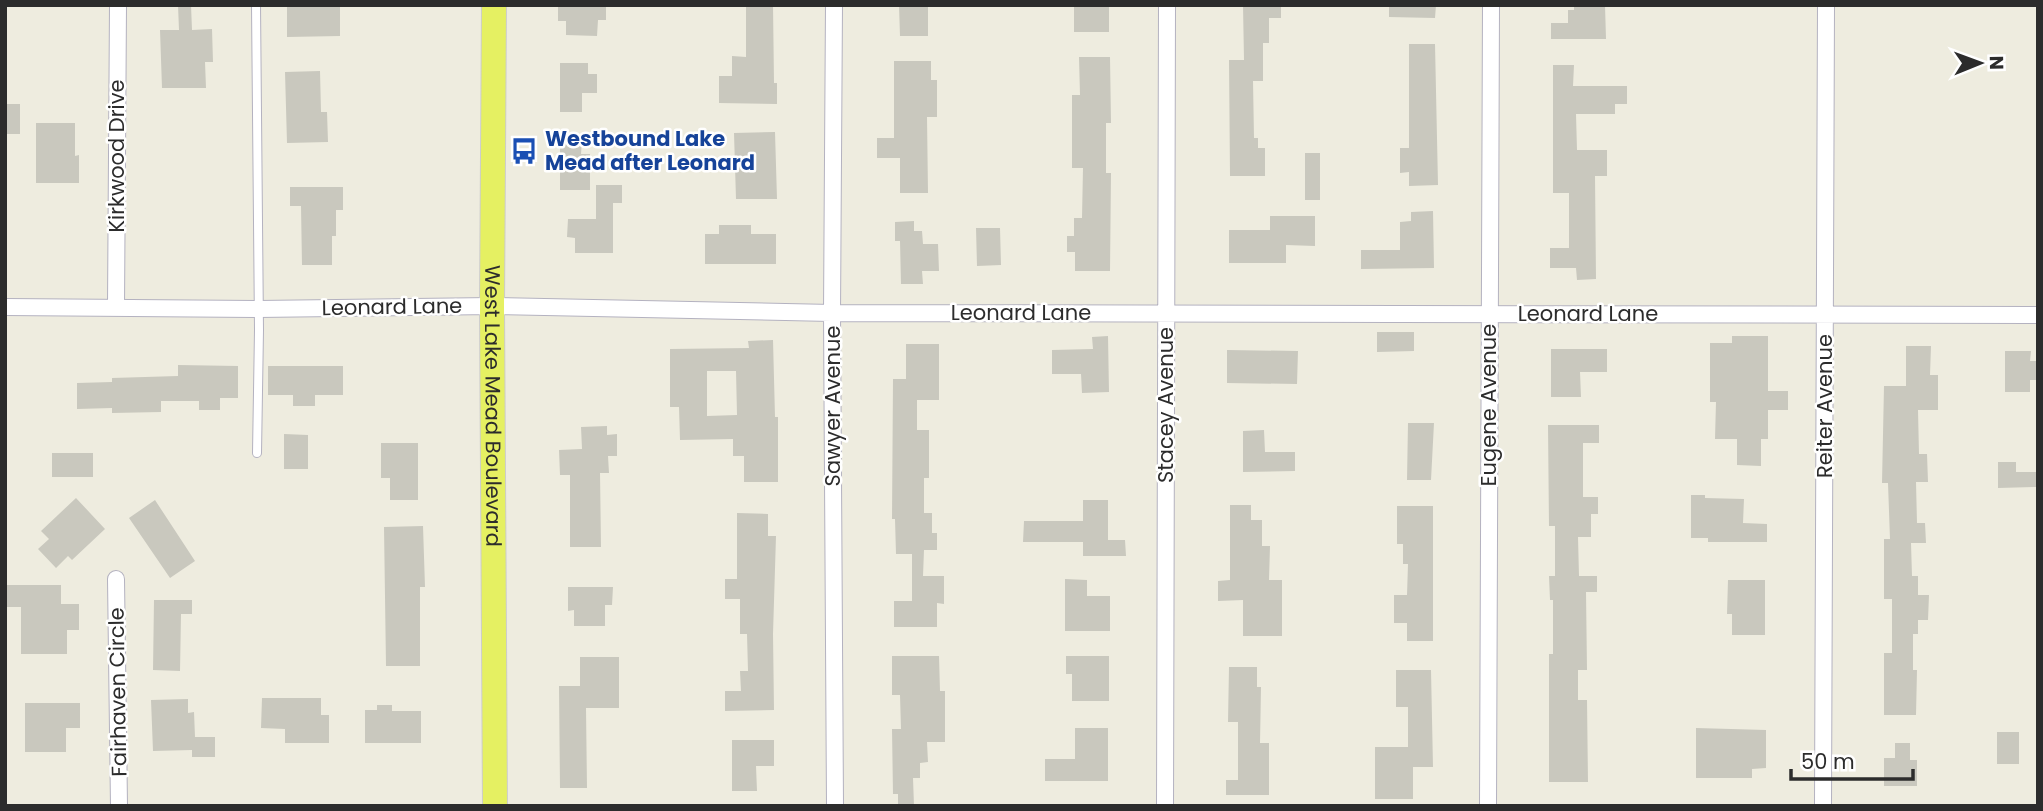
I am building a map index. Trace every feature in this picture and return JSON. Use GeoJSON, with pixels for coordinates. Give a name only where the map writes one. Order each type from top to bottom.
{"type":"FeatureCollection","features":[{"type":"Feature","properties":{"kind":"main road","name":"West Lake Mead Boulevard"},"geometry":{"type":"LineString","coordinates":[[494,5],[492,306],[495,806]]}},
{"type":"Feature","properties":{"kind":"street","name":"Kirkwood Drive"},"geometry":{"type":"LineString","coordinates":[[116,307],[118,5]]}},
{"type":"Feature","properties":{"kind":"street","name":"Sawyer Avenue"},"geometry":{"type":"LineString","coordinates":[[834,5],[832,313],[835,806]]}},
{"type":"Feature","properties":{"kind":"street","name":"Stacey Avenue"},"geometry":{"type":"LineString","coordinates":[[1165,806],[1167,5]]}},
{"type":"Feature","properties":{"kind":"street","name":"Eugene Avenue"},"geometry":{"type":"LineString","coordinates":[[1488,806],[1491,5]]}},
{"type":"Feature","properties":{"kind":"street","name":"Reiter Avenue"},"geometry":{"type":"LineString","coordinates":[[1823,806],[1826,5]]}},
{"type":"Feature","properties":{"kind":"street","name":"Leonard Lane"},"geometry":{"type":"LineString","coordinates":[[5,307],[258,309],[492,306],[832,313],[2038,315]]}},
{"type":"Feature","properties":{"kind":"street","name":"Fairhaven Circle"},"geometry":{"type":"LineString","coordinates":[[116,579],[119,806]]}},
{"type":"Feature","properties":{"kind":"lane"},"geometry":{"type":"LineString","coordinates":[[256,5],[257,453]]}},
{"type":"Feature","properties":{"kind":"building"},"geometry":{"type":"Polygon","coordinates":[[[178,5],[191,5],[192,30],[212,29],[213,62],[205,62],[206,88],[162,88],[160,30],[179,30],[178,5]]]}},
{"type":"Feature","properties":{"kind":"building"},"geometry":{"type":"Polygon","coordinates":[[[287,5],[340,5],[340,36],[287,37],[287,5]]]}},
{"type":"Feature","properties":{"kind":"building"},"geometry":{"type":"Polygon","coordinates":[[[558,5],[606,5],[606,20],[598,20],[597,36],[566,35],[566,21],[558,21],[558,5]]]}},
{"type":"Feature","properties":{"kind":"building"},"geometry":{"type":"Polygon","coordinates":[[[746,5],[773,5],[774,83],[777,83],[777,104],[719,103],[719,76],[732,76],[732,56],[746,57],[746,5]]]}},
{"type":"Feature","properties":{"kind":"building"},"geometry":{"type":"Polygon","coordinates":[[[899,5],[928,5],[928,36],[900,36],[899,5]]]}},
{"type":"Feature","properties":{"kind":"building"},"geometry":{"type":"Polygon","coordinates":[[[1074,5],[1109,5],[1109,32],[1074,32],[1074,5]]]}},
{"type":"Feature","properties":{"kind":"building"},"geometry":{"type":"Polygon","coordinates":[[[1243,5],[1281,5],[1281,18],[1269,18],[1269,43],[1263,43],[1263,81],[1253,81],[1254,138],[1258,138],[1258,148],[1265,148],[1265,176],[1230,176],[1229,60],[1244,60],[1243,5]]]}},
{"type":"Feature","properties":{"kind":"building"},"geometry":{"type":"Polygon","coordinates":[[[1389,5],[1436,5],[1435,18],[1389,17],[1389,5]]]}},
{"type":"Feature","properties":{"kind":"building"},"geometry":{"type":"Polygon","coordinates":[[[1574,5],[1605,5],[1606,39],[1551,39],[1551,23],[1568,23],[1568,10],[1574,10],[1574,5]]]}},
{"type":"Feature","properties":{"kind":"building"},"geometry":{"type":"Polygon","coordinates":[[[1409,44],[1435,44],[1438,185],[1409,186],[1409,172],[1400,173],[1400,148],[1409,148],[1409,44]]]}},
{"type":"Feature","properties":{"kind":"building"},"geometry":{"type":"Polygon","coordinates":[[[1079,57],[1110,57],[1111,123],[1106,123],[1106,173],[1111,173],[1110,271],[1075,271],[1075,252],[1067,252],[1067,236],[1074,236],[1074,218],[1082,218],[1083,168],[1072,168],[1072,95],[1080,95],[1079,57]]]}},
{"type":"Feature","properties":{"kind":"building"},"geometry":{"type":"Polygon","coordinates":[[[894,61],[931,61],[931,80],[937,80],[937,117],[927,117],[928,193],[900,193],[900,158],[877,158],[877,138],[894,138],[894,61]]]}},
{"type":"Feature","properties":{"kind":"building"},"geometry":{"type":"Polygon","coordinates":[[[560,63],[588,63],[588,74],[597,74],[597,93],[582,93],[582,112],[560,112],[560,63]]]}},
{"type":"Feature","properties":{"kind":"building"},"geometry":{"type":"Polygon","coordinates":[[[1553,65],[1574,65],[1573,86],[1627,86],[1627,104],[1615,104],[1615,114],[1576,114],[1577,150],[1607,150],[1607,176],[1595,176],[1596,279],[1577,280],[1576,268],[1550,268],[1550,248],[1569,248],[1569,193],[1553,193],[1553,65]]]}},
{"type":"Feature","properties":{"kind":"building"},"geometry":{"type":"Polygon","coordinates":[[[320,71],[321,112],[327,112],[328,142],[287,143],[285,72],[320,71]]]}},
{"type":"Feature","properties":{"kind":"building"},"geometry":{"type":"Polygon","coordinates":[[[5,104],[20,104],[20,134],[5,134],[5,104]]]}},
{"type":"Feature","properties":{"kind":"building"},"geometry":{"type":"Polygon","coordinates":[[[36,123],[75,123],[75,156],[79,155],[79,183],[36,183],[36,123]]]}},
{"type":"Feature","properties":{"kind":"building"},"geometry":{"type":"Polygon","coordinates":[[[775,132],[777,199],[736,199],[734,133],[775,132]]]}},
{"type":"Feature","properties":{"kind":"building"},"geometry":{"type":"Polygon","coordinates":[[[560,141],[582,141],[581,154],[590,154],[590,190],[560,190],[560,141]]]}},
{"type":"Feature","properties":{"kind":"building"},"geometry":{"type":"Polygon","coordinates":[[[1305,153],[1320,153],[1320,200],[1305,200],[1305,153]]]}},
{"type":"Feature","properties":{"kind":"building"},"geometry":{"type":"Polygon","coordinates":[[[596,185],[622,185],[622,203],[613,203],[613,253],[575,253],[575,238],[567,237],[568,219],[596,219],[596,185]]]}},
{"type":"Feature","properties":{"kind":"building"},"geometry":{"type":"Polygon","coordinates":[[[290,187],[343,187],[343,210],[336,210],[336,236],[332,236],[332,265],[302,265],[301,206],[290,206],[290,187]]]}},
{"type":"Feature","properties":{"kind":"building"},"geometry":{"type":"Polygon","coordinates":[[[1433,211],[1434,268],[1361,269],[1361,250],[1400,250],[1400,222],[1411,221],[1411,212],[1433,211]]]}},
{"type":"Feature","properties":{"kind":"building"},"geometry":{"type":"Polygon","coordinates":[[[1270,216],[1315,216],[1315,246],[1286,245],[1286,263],[1229,263],[1229,230],[1270,230],[1270,216]]]}},
{"type":"Feature","properties":{"kind":"building"},"geometry":{"type":"Polygon","coordinates":[[[914,221],[914,231],[922,231],[923,244],[938,244],[939,271],[922,271],[923,284],[901,284],[900,241],[895,241],[895,222],[914,221]]]}},
{"type":"Feature","properties":{"kind":"building"},"geometry":{"type":"Polygon","coordinates":[[[719,225],[751,225],[751,234],[776,234],[776,264],[705,264],[705,234],[719,234],[719,225]]]}},
{"type":"Feature","properties":{"kind":"building"},"geometry":{"type":"Polygon","coordinates":[[[976,228],[1000,228],[1001,265],[977,266],[976,228]]]}},
{"type":"Feature","properties":{"kind":"building"},"geometry":{"type":"Polygon","coordinates":[[[1377,332],[1414,332],[1414,351],[1377,352],[1377,332]]]}},
{"type":"Feature","properties":{"kind":"building"},"geometry":{"type":"Polygon","coordinates":[[[1108,336],[1109,392],[1082,393],[1081,374],[1052,374],[1052,350],[1093,349],[1092,337],[1108,336]]]}},
{"type":"Feature","properties":{"kind":"building"},"geometry":{"type":"Polygon","coordinates":[[[1732,336],[1768,336],[1768,391],[1788,391],[1788,410],[1768,410],[1768,439],[1761,439],[1761,466],[1737,465],[1737,439],[1715,439],[1716,402],[1710,402],[1710,343],[1732,343],[1732,336]]]}},
{"type":"Feature","properties":{"kind":"building"},"geometry":{"type":"Polygon","coordinates":[[[773,340],[775,417],[778,417],[778,482],[744,482],[744,456],[733,456],[733,439],[680,440],[679,407],[670,407],[670,349],[749,348],[748,341],[773,340]],[[707,371],[707,416],[737,415],[736,371],[707,371]]]}},
{"type":"Feature","properties":{"kind":"building"},"geometry":{"type":"Polygon","coordinates":[[[906,344],[939,344],[939,400],[917,400],[917,430],[929,430],[929,478],[924,478],[924,513],[932,513],[932,533],[937,533],[937,550],[924,550],[923,576],[944,576],[944,604],[937,603],[937,627],[894,627],[894,601],[912,601],[912,554],[896,554],[895,519],[892,519],[893,379],[906,379],[906,344]]]}},
{"type":"Feature","properties":{"kind":"building"},"geometry":{"type":"Polygon","coordinates":[[[1906,346],[1931,346],[1930,375],[1938,375],[1938,410],[1918,410],[1919,454],[1927,454],[1928,482],[1916,482],[1917,523],[1925,523],[1926,543],[1911,543],[1912,576],[1918,576],[1918,595],[1929,595],[1928,620],[1918,620],[1918,634],[1913,634],[1913,670],[1917,670],[1916,715],[1884,715],[1884,653],[1892,653],[1892,599],[1884,599],[1884,539],[1890,539],[1888,483],[1882,483],[1884,386],[1906,386],[1906,346]]]}},
{"type":"Feature","properties":{"kind":"building"},"geometry":{"type":"Polygon","coordinates":[[[1551,349],[1607,349],[1607,372],[1580,372],[1581,397],[1551,397],[1551,349]]]}},
{"type":"Feature","properties":{"kind":"building"},"geometry":{"type":"Polygon","coordinates":[[[1227,350],[1298,351],[1297,384],[1227,383],[1227,350]]]}},
{"type":"Feature","properties":{"kind":"building"},"geometry":{"type":"Polygon","coordinates":[[[2005,351],[2031,351],[2030,361],[2038,361],[2038,380],[2030,380],[2030,392],[2005,392],[2005,351]]]}},
{"type":"Feature","properties":{"kind":"building"},"geometry":{"type":"Polygon","coordinates":[[[178,365],[238,366],[238,398],[220,398],[220,410],[199,410],[199,401],[161,401],[161,412],[112,413],[112,408],[77,409],[77,383],[112,382],[112,378],[178,376],[178,365]]]}},
{"type":"Feature","properties":{"kind":"building"},"geometry":{"type":"Polygon","coordinates":[[[268,366],[343,366],[343,395],[315,395],[315,406],[293,406],[293,395],[268,395],[268,366]]]}},
{"type":"Feature","properties":{"kind":"building"},"geometry":{"type":"Polygon","coordinates":[[[1408,423],[1434,423],[1431,480],[1407,480],[1408,423]]]}},
{"type":"Feature","properties":{"kind":"building"},"geometry":{"type":"Polygon","coordinates":[[[1548,425],[1599,425],[1599,443],[1583,443],[1583,497],[1598,497],[1598,514],[1591,514],[1591,537],[1578,537],[1579,576],[1597,576],[1597,592],[1586,592],[1587,670],[1578,670],[1578,700],[1587,700],[1588,782],[1549,782],[1549,654],[1553,654],[1553,600],[1550,600],[1549,576],[1555,576],[1555,526],[1549,526],[1548,425]]]}},
{"type":"Feature","properties":{"kind":"building"},"geometry":{"type":"Polygon","coordinates":[[[607,426],[607,435],[617,434],[617,456],[608,456],[609,473],[600,473],[601,547],[570,547],[570,475],[560,475],[559,450],[582,449],[581,427],[607,426]]]}},
{"type":"Feature","properties":{"kind":"building"},"geometry":{"type":"Polygon","coordinates":[[[1264,430],[1265,452],[1295,452],[1295,471],[1243,472],[1243,431],[1264,430]]]}},
{"type":"Feature","properties":{"kind":"building"},"geometry":{"type":"Polygon","coordinates":[[[284,434],[308,435],[308,469],[284,469],[284,434]]]}},
{"type":"Feature","properties":{"kind":"building"},"geometry":{"type":"Polygon","coordinates":[[[381,443],[418,443],[418,500],[390,500],[390,478],[381,478],[381,443]]]}},
{"type":"Feature","properties":{"kind":"building"},"geometry":{"type":"Polygon","coordinates":[[[52,453],[93,453],[93,477],[52,477],[52,453]]]}},
{"type":"Feature","properties":{"kind":"building"},"geometry":{"type":"Polygon","coordinates":[[[1998,462],[2016,462],[2016,472],[2036,472],[2036,487],[1998,488],[1998,462]]]}},
{"type":"Feature","properties":{"kind":"building"},"geometry":{"type":"Polygon","coordinates":[[[1691,495],[1744,499],[1743,523],[1767,524],[1767,542],[1708,542],[1708,538],[1691,538],[1691,495]]]}},
{"type":"Feature","properties":{"kind":"building"},"geometry":{"type":"Polygon","coordinates":[[[76,498],[105,529],[72,560],[68,556],[56,568],[38,549],[49,539],[41,531],[76,498]]]}},
{"type":"Feature","properties":{"kind":"building"},"geometry":{"type":"Polygon","coordinates":[[[155,500],[195,561],[170,578],[129,518],[155,500]]]}},
{"type":"Feature","properties":{"kind":"building"},"geometry":{"type":"Polygon","coordinates":[[[1083,500],[1108,500],[1108,540],[1125,540],[1126,556],[1083,556],[1083,542],[1023,542],[1024,521],[1083,521],[1083,500]]]}},
{"type":"Feature","properties":{"kind":"building"},"geometry":{"type":"Polygon","coordinates":[[[1230,505],[1251,505],[1251,520],[1262,520],[1262,546],[1270,546],[1269,580],[1282,580],[1282,636],[1243,636],[1243,600],[1218,601],[1218,581],[1230,580],[1230,505]]]}},
{"type":"Feature","properties":{"kind":"building"},"geometry":{"type":"Polygon","coordinates":[[[1397,506],[1433,506],[1433,641],[1407,641],[1407,623],[1394,623],[1394,595],[1407,595],[1408,564],[1403,564],[1403,544],[1397,544],[1397,506]]]}},
{"type":"Feature","properties":{"kind":"building"},"geometry":{"type":"Polygon","coordinates":[[[737,513],[768,514],[768,536],[776,536],[774,710],[725,711],[725,691],[741,691],[740,671],[748,671],[747,634],[740,634],[740,599],[725,599],[725,579],[737,579],[737,513]]]}},
{"type":"Feature","properties":{"kind":"building"},"geometry":{"type":"Polygon","coordinates":[[[423,526],[425,587],[420,587],[420,666],[386,666],[384,527],[423,526]]]}},
{"type":"Feature","properties":{"kind":"building"},"geometry":{"type":"Polygon","coordinates":[[[1065,579],[1087,580],[1087,596],[1110,596],[1110,631],[1065,631],[1065,579]]]}},
{"type":"Feature","properties":{"kind":"building"},"geometry":{"type":"Polygon","coordinates":[[[1728,580],[1765,580],[1765,635],[1732,635],[1732,614],[1727,614],[1728,580]]]}},
{"type":"Feature","properties":{"kind":"building"},"geometry":{"type":"Polygon","coordinates":[[[5,585],[61,585],[61,604],[79,604],[79,630],[67,630],[67,654],[21,654],[21,607],[5,607],[5,585]]]}},
{"type":"Feature","properties":{"kind":"building"},"geometry":{"type":"Polygon","coordinates":[[[568,587],[613,587],[612,605],[605,605],[605,626],[574,626],[574,610],[568,611],[568,587]]]}},
{"type":"Feature","properties":{"kind":"building"},"geometry":{"type":"Polygon","coordinates":[[[154,600],[192,600],[192,614],[181,614],[180,671],[153,670],[154,600]]]}},
{"type":"Feature","properties":{"kind":"building"},"geometry":{"type":"Polygon","coordinates":[[[892,656],[939,656],[940,691],[945,691],[945,742],[927,742],[928,762],[920,763],[920,778],[913,778],[914,806],[898,806],[898,794],[893,794],[892,729],[901,729],[900,695],[892,695],[892,656]]]}},
{"type":"Feature","properties":{"kind":"building"},"geometry":{"type":"Polygon","coordinates":[[[1066,656],[1109,656],[1109,701],[1072,701],[1072,674],[1066,674],[1066,656]]]}},
{"type":"Feature","properties":{"kind":"building"},"geometry":{"type":"Polygon","coordinates":[[[580,657],[619,657],[619,708],[586,708],[587,788],[560,788],[559,686],[580,686],[580,657]]]}},
{"type":"Feature","properties":{"kind":"building"},"geometry":{"type":"Polygon","coordinates":[[[1229,667],[1257,667],[1257,687],[1261,687],[1260,743],[1269,743],[1269,795],[1226,795],[1226,780],[1238,780],[1238,722],[1228,722],[1229,667]]]}},
{"type":"Feature","properties":{"kind":"building"},"geometry":{"type":"Polygon","coordinates":[[[1396,670],[1431,670],[1433,767],[1413,767],[1413,799],[1375,799],[1375,747],[1408,747],[1408,707],[1396,707],[1396,670]]]}},
{"type":"Feature","properties":{"kind":"building"},"geometry":{"type":"Polygon","coordinates":[[[262,698],[321,698],[321,715],[329,715],[329,743],[285,743],[285,729],[261,728],[262,698]]]}},
{"type":"Feature","properties":{"kind":"building"},"geometry":{"type":"Polygon","coordinates":[[[188,699],[188,713],[194,712],[195,737],[215,737],[215,757],[192,757],[192,750],[153,751],[151,700],[188,699]]]}},
{"type":"Feature","properties":{"kind":"building"},"geometry":{"type":"Polygon","coordinates":[[[25,703],[80,703],[80,728],[66,728],[66,752],[25,752],[25,703]]]}},
{"type":"Feature","properties":{"kind":"building"},"geometry":{"type":"Polygon","coordinates":[[[377,705],[392,705],[392,711],[421,711],[421,743],[365,743],[365,710],[377,710],[377,705]]]}},
{"type":"Feature","properties":{"kind":"building"},"geometry":{"type":"Polygon","coordinates":[[[1075,728],[1108,728],[1108,781],[1045,781],[1045,759],[1075,759],[1075,728]]]}},
{"type":"Feature","properties":{"kind":"building"},"geometry":{"type":"Polygon","coordinates":[[[1696,728],[1766,730],[1766,768],[1752,769],[1752,778],[1696,778],[1696,728]]]}},
{"type":"Feature","properties":{"kind":"building"},"geometry":{"type":"Polygon","coordinates":[[[1997,732],[2019,732],[2019,764],[1997,764],[1997,732]]]}},
{"type":"Feature","properties":{"kind":"building"},"geometry":{"type":"Polygon","coordinates":[[[732,740],[774,740],[774,766],[756,766],[757,791],[732,791],[732,740]]]}},
{"type":"Feature","properties":{"kind":"building"},"geometry":{"type":"Polygon","coordinates":[[[1895,743],[1910,743],[1910,760],[1917,760],[1917,786],[1884,786],[1884,758],[1895,758],[1895,743]]]}},
{"type":"Feature","properties":{"kind":"place","name":"Westbound Lake Mead after Leonard"},"geometry":{"type":"Point","coordinates":[524,151]}}]}
